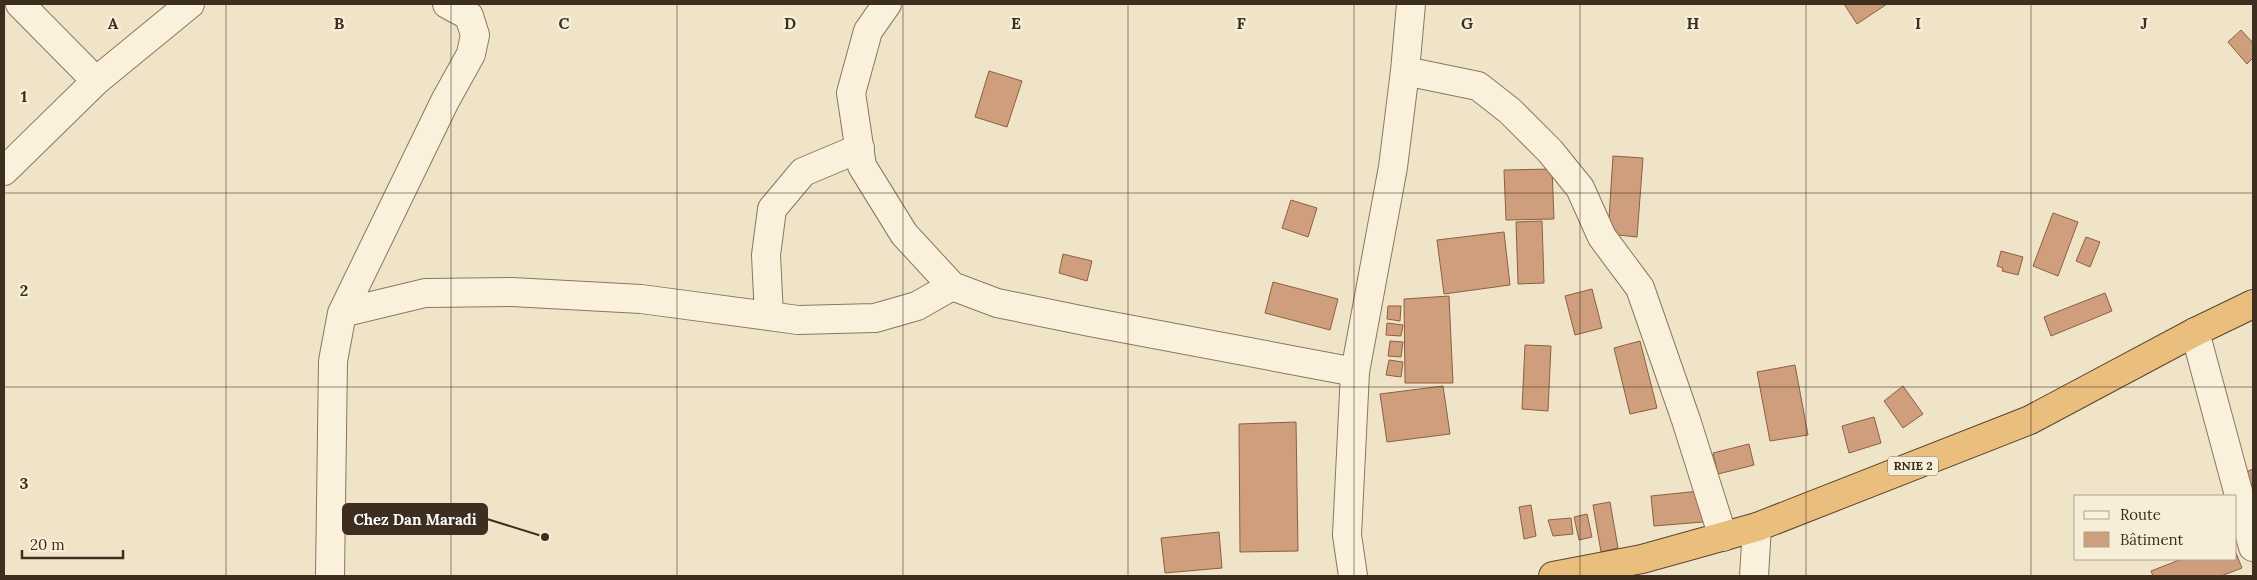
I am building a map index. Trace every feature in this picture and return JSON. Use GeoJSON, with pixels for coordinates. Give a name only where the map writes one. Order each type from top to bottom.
{"type":"FeatureCollection","features":[{"type":"Feature","properties":{"kind":"highway","name":"RNIE 2"},"geometry":{"type":"LineString","coordinates":[[1553,576],[1642,559],[1757,526],[2030,420],[2195,332],[2253,304]]}},
{"type":"Feature","properties":{"kind":"street"},"geometry":{"type":"LineString","coordinates":[[20,4],[96,81]]}},
{"type":"Feature","properties":{"kind":"street"},"geometry":{"type":"LineString","coordinates":[[4,171],[96,81],[190,4]]}},
{"type":"Feature","properties":{"kind":"street"},"geometry":{"type":"LineString","coordinates":[[330,576],[333,361],[342,313],[445,101],[471,54],[475,35],[469,16],[447,4]]}},
{"type":"Feature","properties":{"kind":"street"},"geometry":{"type":"LineString","coordinates":[[887,4],[868,31],[852,93],[862,166],[904,234],[952,286],[1006,305],[1355,372]]}},
{"type":"Feature","properties":{"kind":"street"},"geometry":{"type":"LineString","coordinates":[[1353,576],[1347,535],[1355,372],[1393,167],[1411,4]]}},
{"type":"Feature","properties":{"kind":"street"},"geometry":{"type":"LineString","coordinates":[[1405,71],[1478,86],[1510,111],[1550,150],[1580,188],[1602,237],[1640,288],[1686,420],[1723,537]]}},
{"type":"Feature","properties":{"kind":"street"},"geometry":{"type":"LineString","coordinates":[[769,316],[766,255],[772,209],[803,172],[860,148]]}},
{"type":"Feature","properties":{"kind":"street"},"geometry":{"type":"LineString","coordinates":[[342,313],[425,292],[512,292],[641,299],[798,320],[875,318],[917,306],[952,286]]}},
{"type":"Feature","properties":{"kind":"street"},"geometry":{"type":"LineString","coordinates":[[2195,332],[2253,547]]}},
{"type":"Feature","properties":{"kind":"street"},"geometry":{"type":"LineString","coordinates":[[1754,576],[1757,526]]}},
{"type":"Feature","properties":{"kind":"building"},"geometry":{"type":"Polygon","coordinates":[[[1844,4],[1887,4],[1857,24],[1844,4]]]}},
{"type":"Feature","properties":{"kind":"building"},"geometry":{"type":"Polygon","coordinates":[[[2241,30],[2253,43],[2253,58],[2247,64],[2228,42],[2241,30]]]}},
{"type":"Feature","properties":{"kind":"building"},"geometry":{"type":"Polygon","coordinates":[[[989,71],[1022,81],[1007,127],[975,117],[989,71]]]}},
{"type":"Feature","properties":{"kind":"building"},"geometry":{"type":"Polygon","coordinates":[[[1613,156],[1643,158],[1637,237],[1608,234],[1613,156]]]}},
{"type":"Feature","properties":{"kind":"building"},"geometry":{"type":"Polygon","coordinates":[[[1552,169],[1554,219],[1506,220],[1504,170],[1552,169]]]}},
{"type":"Feature","properties":{"kind":"building"},"geometry":{"type":"Polygon","coordinates":[[[1291,200],[1317,208],[1308,237],[1282,228],[1291,200]]]}},
{"type":"Feature","properties":{"kind":"building"},"geometry":{"type":"Polygon","coordinates":[[[2053,213],[2078,222],[2058,276],[2033,266],[2053,213]]]}},
{"type":"Feature","properties":{"kind":"building"},"geometry":{"type":"Polygon","coordinates":[[[1542,221],[1544,283],[1518,284],[1516,222],[1542,221]]]}},
{"type":"Feature","properties":{"kind":"building"},"geometry":{"type":"Polygon","coordinates":[[[1504,232],[1510,285],[1444,294],[1437,240],[1504,232]]]}},
{"type":"Feature","properties":{"kind":"building"},"geometry":{"type":"Polygon","coordinates":[[[2086,237],[2100,242],[2090,267],[2076,261],[2086,237]]]}},
{"type":"Feature","properties":{"kind":"building"},"geometry":{"type":"Polygon","coordinates":[[[2001,251],[2023,257],[2018,275],[2002,271],[2003,268],[1997,266],[2001,251]]]}},
{"type":"Feature","properties":{"kind":"building"},"geometry":{"type":"Polygon","coordinates":[[[1063,254],[1092,261],[1087,281],[1059,273],[1063,254]]]}},
{"type":"Feature","properties":{"kind":"building"},"geometry":{"type":"Polygon","coordinates":[[[1273,282],[1338,299],[1330,330],[1265,313],[1273,282]]]}},
{"type":"Feature","properties":{"kind":"building"},"geometry":{"type":"Polygon","coordinates":[[[1592,289],[1602,328],[1575,335],[1565,296],[1592,289]]]}},
{"type":"Feature","properties":{"kind":"building"},"geometry":{"type":"Polygon","coordinates":[[[2105,293],[2112,311],[2051,336],[2044,317],[2105,293]]]}},
{"type":"Feature","properties":{"kind":"building"},"geometry":{"type":"Polygon","coordinates":[[[1449,296],[1453,383],[1405,383],[1404,299],[1449,296]]]}},
{"type":"Feature","properties":{"kind":"building"},"geometry":{"type":"Polygon","coordinates":[[[1388,306],[1401,306],[1400,321],[1387,319],[1388,306]]]}},
{"type":"Feature","properties":{"kind":"building"},"geometry":{"type":"Polygon","coordinates":[[[1387,323],[1403,325],[1401,336],[1386,335],[1387,323]]]}},
{"type":"Feature","properties":{"kind":"building"},"geometry":{"type":"Polygon","coordinates":[[[1390,341],[1403,342],[1401,357],[1388,356],[1390,341]]]}},
{"type":"Feature","properties":{"kind":"building"},"geometry":{"type":"Polygon","coordinates":[[[1640,341],[1657,408],[1630,414],[1614,348],[1640,341]]]}},
{"type":"Feature","properties":{"kind":"building"},"geometry":{"type":"Polygon","coordinates":[[[1525,345],[1551,346],[1548,411],[1522,409],[1525,345]]]}},
{"type":"Feature","properties":{"kind":"building"},"geometry":{"type":"Polygon","coordinates":[[[1389,360],[1403,362],[1401,377],[1386,375],[1389,360]]]}},
{"type":"Feature","properties":{"kind":"building"},"geometry":{"type":"Polygon","coordinates":[[[1795,365],[1808,435],[1770,441],[1757,372],[1795,365]]]}},
{"type":"Feature","properties":{"kind":"building"},"geometry":{"type":"Polygon","coordinates":[[[1443,386],[1450,434],[1387,442],[1380,394],[1443,386]]]}},
{"type":"Feature","properties":{"kind":"building"},"geometry":{"type":"Polygon","coordinates":[[[1903,386],[1923,414],[1903,428],[1884,401],[1903,386]]]}},
{"type":"Feature","properties":{"kind":"building"},"geometry":{"type":"Polygon","coordinates":[[[1874,417],[1881,443],[1849,453],[1842,426],[1874,417]]]}},
{"type":"Feature","properties":{"kind":"building"},"geometry":{"type":"Polygon","coordinates":[[[1296,422],[1298,551],[1240,552],[1239,424],[1296,422]]]}},
{"type":"Feature","properties":{"kind":"building"},"geometry":{"type":"Polygon","coordinates":[[[1749,444],[1754,465],[1718,474],[1713,453],[1749,444]]]}},
{"type":"Feature","properties":{"kind":"building"},"geometry":{"type":"Polygon","coordinates":[[[2253,469],[2253,489],[2246,472],[2253,469]]]}},
{"type":"Feature","properties":{"kind":"building"},"geometry":{"type":"Polygon","coordinates":[[[1700,491],[1703,522],[1654,526],[1651,496],[1700,491]]]}},
{"type":"Feature","properties":{"kind":"building"},"geometry":{"type":"Polygon","coordinates":[[[1610,502],[1618,548],[1601,552],[1593,505],[1610,502]]]}},
{"type":"Feature","properties":{"kind":"building"},"geometry":{"type":"Polygon","coordinates":[[[1531,505],[1536,536],[1524,539],[1519,507],[1531,505]]]}},
{"type":"Feature","properties":{"kind":"building"},"geometry":{"type":"Polygon","coordinates":[[[1587,514],[1592,537],[1579,540],[1574,517],[1587,514]]]}},
{"type":"Feature","properties":{"kind":"building"},"geometry":{"type":"Polygon","coordinates":[[[1571,518],[1573,534],[1553,536],[1548,520],[1571,518]]]}},
{"type":"Feature","properties":{"kind":"building"},"geometry":{"type":"Polygon","coordinates":[[[1219,532],[1222,568],[1165,573],[1161,538],[1219,532]]]}},
{"type":"Feature","properties":{"kind":"building"},"geometry":{"type":"Polygon","coordinates":[[[2237,556],[2242,568],[2221,576],[2153,576],[2151,571],[2179,560],[2237,560],[2237,556]]]}},
{"type":"Feature","properties":{"kind":"place","name":"Chez Dan Maradi"},"geometry":{"type":"Point","coordinates":[545,537]}}]}
